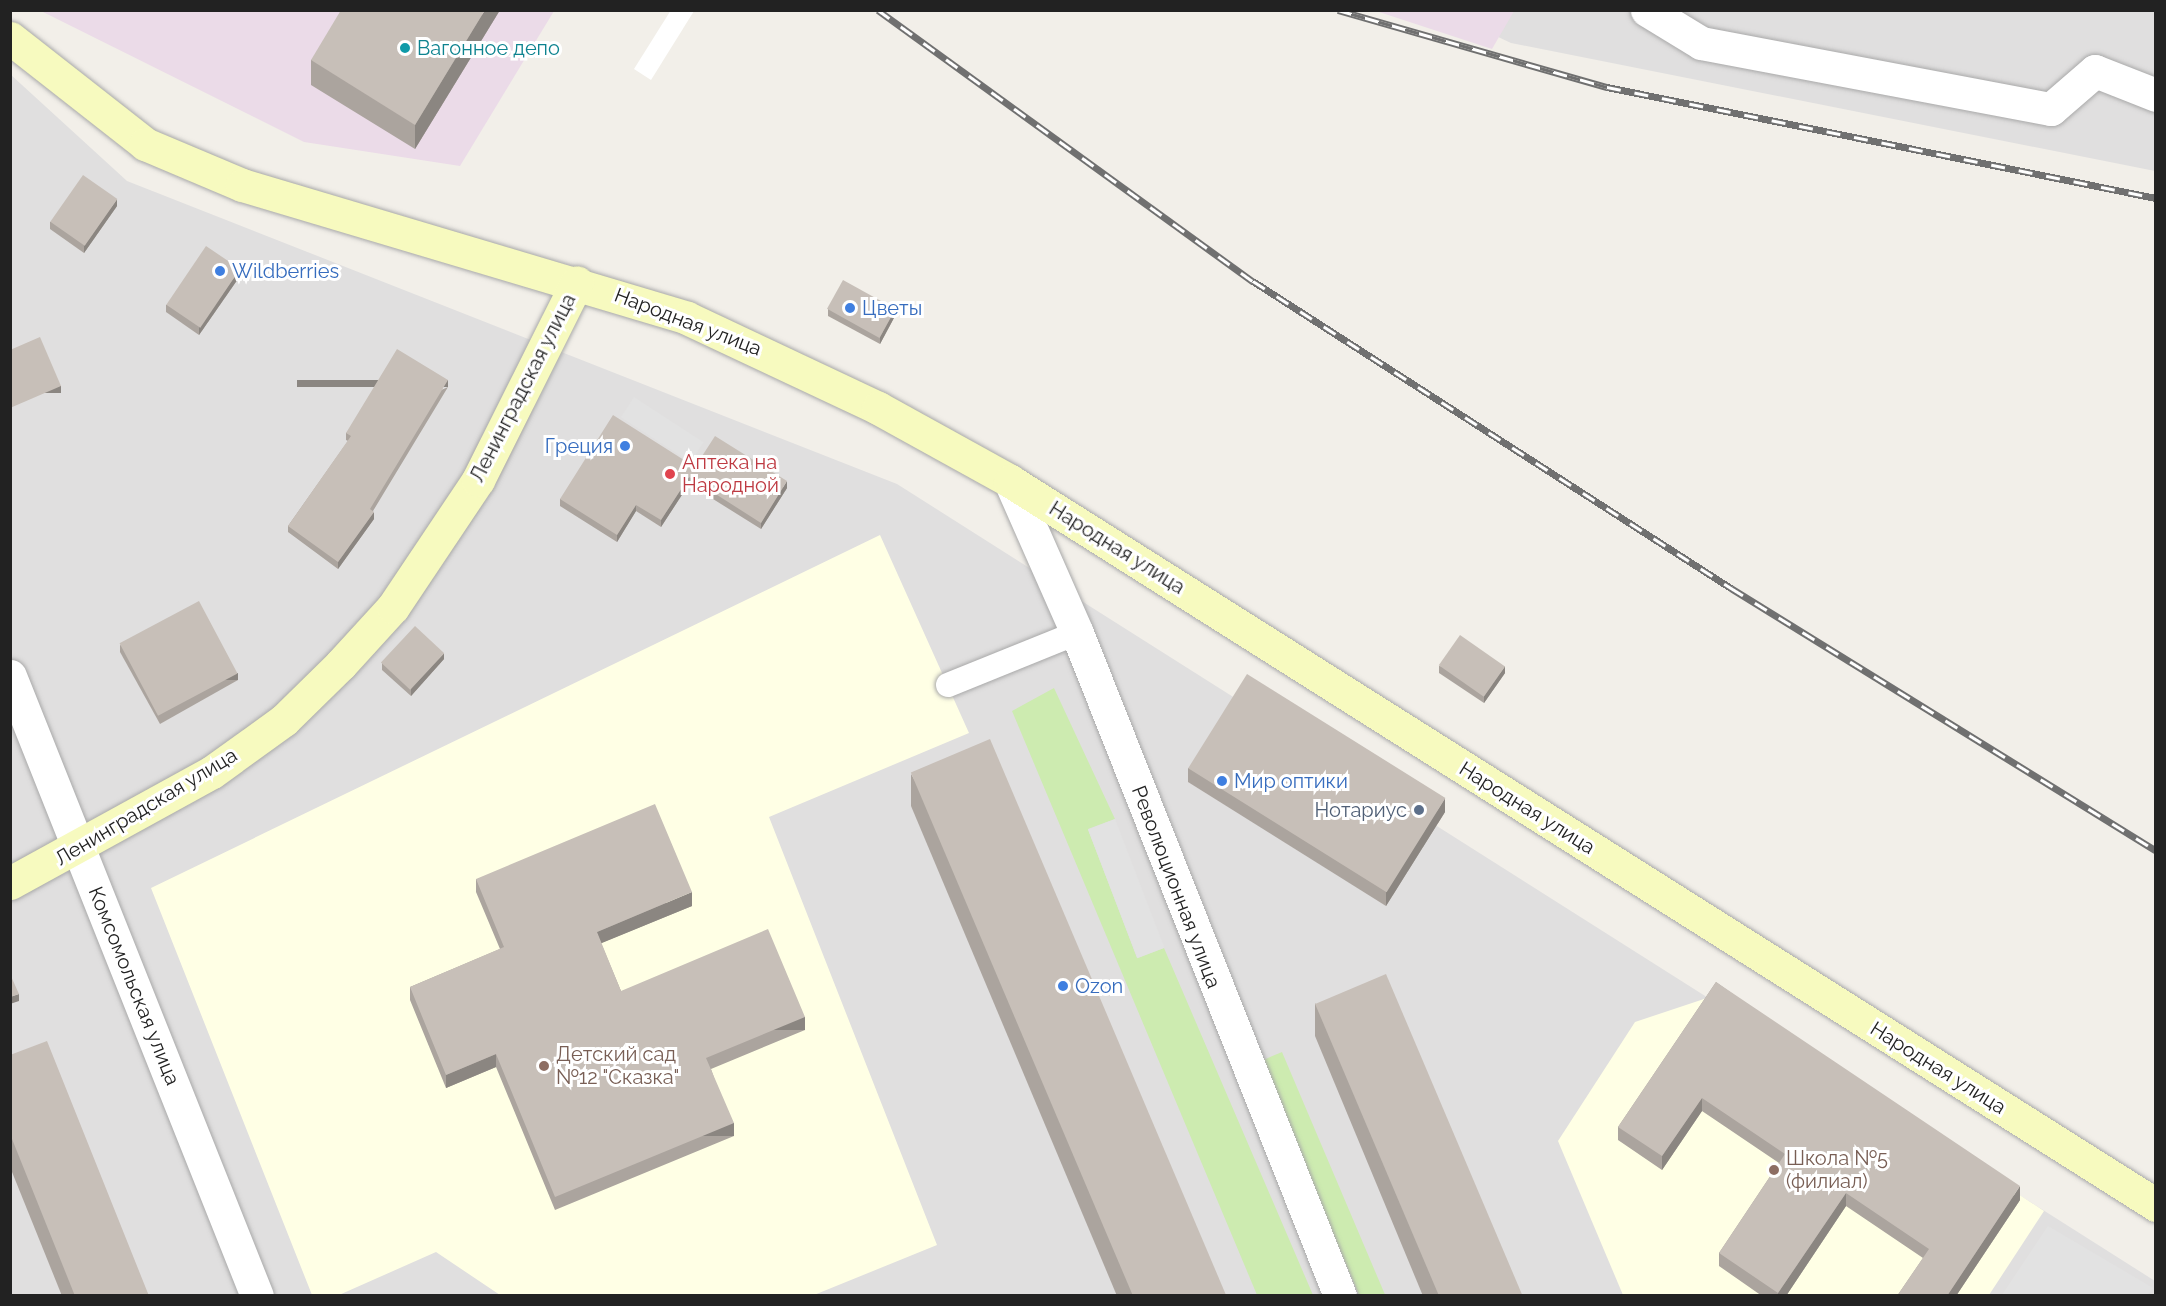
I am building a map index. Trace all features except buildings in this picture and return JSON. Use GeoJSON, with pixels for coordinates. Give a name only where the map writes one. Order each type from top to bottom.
{"type":"FeatureCollection","features":[{"type":"Feature","properties":{"kind":"street"},"geometry":{"type":"LineString","coordinates":[[1647,10],[1701,43],[2051,109],[2095,71],[2156,95]]}},
{"type":"Feature","properties":{"kind":"street","name":"Народная улица"},"geometry":{"type":"LineString","coordinates":[[10,38],[145,144],[242,185],[578,282],[765,351],[1010,481],[2156,1205]]}},
{"type":"Feature","properties":{"kind":"street","name":"Ленинградская улица"},"geometry":{"type":"LineString","coordinates":[[10,884],[79,849],[212,772],[284,720],[393,606],[478,480],[578,282]]}},
{"type":"Feature","properties":{"kind":"street","name":"Революционная улица"},"geometry":{"type":"LineString","coordinates":[[1010,481],[1077,633],[1340,1296]]}},
{"type":"Feature","properties":{"kind":"street","name":"Комсомольская улица"},"geometry":{"type":"LineString","coordinates":[[10,676],[256,1296]]}},
{"type":"Feature","properties":{"kind":"lane"},"geometry":{"type":"LineString","coordinates":[[948,684],[1077,633]]}},
{"type":"Feature","properties":{"kind":"shaded area"},"geometry":{"type":"Polygon","coordinates":[[[41,11],[554,11],[460,166],[304,142],[41,11]]]}},
{"type":"Feature","properties":{"kind":"shaded area"},"geometry":{"type":"Polygon","coordinates":[[[1376,11],[1514,11],[1492,49],[1376,11]]]}},
{"type":"Feature","properties":{"kind":"shaded area"},"geometry":{"type":"Polygon","coordinates":[[[1443,11],[2155,11],[2155,171],[1511,43],[1443,11]]]}},
{"type":"Feature","properties":{"kind":"shaded area"},"geometry":{"type":"Polygon","coordinates":[[[10,74],[127,181],[897,484],[2155,1281],[2155,1295],[11,1295],[10,74]]]}},
{"type":"Feature","properties":{"kind":"shaded area"},"geometry":{"type":"Polygon","coordinates":[[[634,397],[704,442],[691,462],[621,417],[634,397]]]}},
{"type":"Feature","properties":{"kind":"shaded area","name":"Детский сад №12 \"Сказка\""},"geometry":{"type":"Polygon","coordinates":[[[880,535],[969,733],[769,817],[937,1245],[814,1295],[500,1295],[436,1252],[339,1295],[312,1295],[151,888],[880,535]]]}},
{"type":"Feature","properties":{"kind":"shaded area"},"geometry":{"type":"Polygon","coordinates":[[[1115,819],[1164,948],[1137,958],[1088,829],[1115,819]]]}},
{"type":"Feature","properties":{"kind":"shaded area","name":"Школа №5 (филиал)"},"geometry":{"type":"Polygon","coordinates":[[[1716,995],[2044,1211],[1989,1295],[1623,1295],[1558,1141],[1635,1022],[1716,995]]]}},
{"type":"Feature","properties":{"kind":"shaded area"},"geometry":{"type":"Polygon","coordinates":[[[2048,1226],[2153,1288],[2147,1296],[2002,1295],[2048,1226]]]}},
{"type":"Feature","properties":{"kind":"green space"},"geometry":{"type":"Polygon","coordinates":[[[1054,688],[1115,819],[1088,829],[1137,958],[1164,948],[1313,1295],[1257,1295],[1012,711],[1054,688]]]}},
{"type":"Feature","properties":{"kind":"green space"},"geometry":{"type":"Polygon","coordinates":[[[1282,1052],[1385,1294],[1359,1296],[1260,1061],[1282,1052]]]}},
{"type":"Feature","properties":{"kind":"pier"},"geometry":{"type":"Polygon","coordinates":[[[671,10],[694,11],[651,80],[634,69],[671,10]]]}},
{"type":"Feature","properties":{"kind":"railway"},"geometry":{"type":"LineString","coordinates":[[878,10],[1253,281],[1731,588],[2156,850]]}},
{"type":"Feature","properties":{"kind":"railway"},"geometry":{"type":"LineString","coordinates":[[1338,10],[1607,87],[2156,198]]}},
{"type":"Feature","properties":{"kind":"place","name":"Вагонное депо"},"geometry":{"type":"Point","coordinates":[405,48]}},
{"type":"Feature","properties":{"kind":"place","name":"Wildberries"},"geometry":{"type":"Point","coordinates":[220,271]}},
{"type":"Feature","properties":{"kind":"place","name":"Цветы"},"geometry":{"type":"Point","coordinates":[850,308]}},
{"type":"Feature","properties":{"kind":"place","name":"Греция"},"geometry":{"type":"Point","coordinates":[625,446]}},
{"type":"Feature","properties":{"kind":"place","name":"Аптека на Народной"},"geometry":{"type":"Point","coordinates":[670,474]}},
{"type":"Feature","properties":{"kind":"place","name":"Мир оптики"},"geometry":{"type":"Point","coordinates":[1222,781]}},
{"type":"Feature","properties":{"kind":"place","name":"Нотариус"},"geometry":{"type":"Point","coordinates":[1419,810]}},
{"type":"Feature","properties":{"kind":"place","name":"Ozon"},"geometry":{"type":"Point","coordinates":[1063,986]}},
{"type":"Feature","properties":{"kind":"place","name":"Детский сад №12 \"Сказка\""},"geometry":{"type":"Point","coordinates":[544,1066]}},
{"type":"Feature","properties":{"kind":"place","name":"Школа №5 (филиал)"},"geometry":{"type":"Point","coordinates":[1774,1170]}}]}
